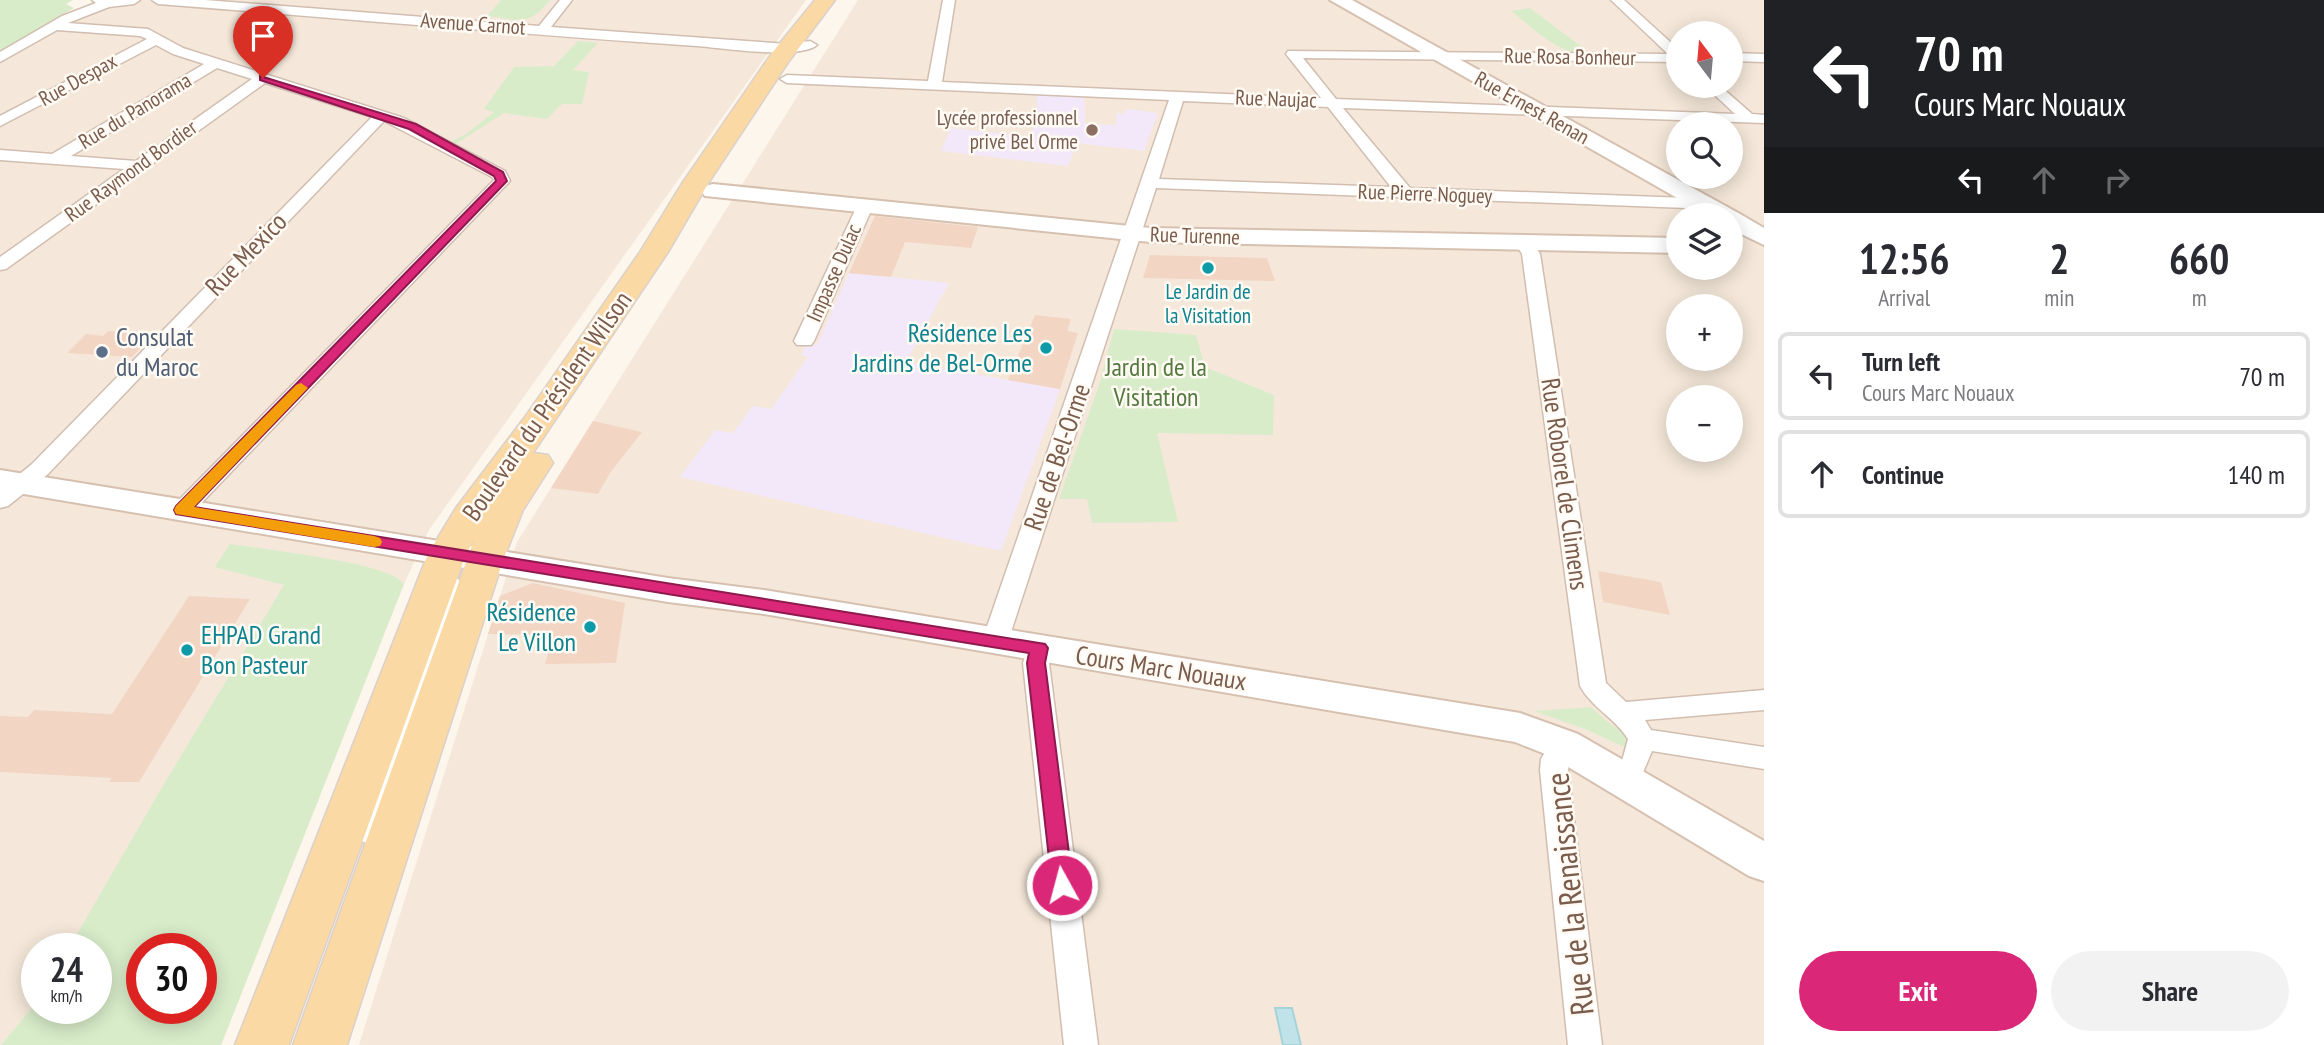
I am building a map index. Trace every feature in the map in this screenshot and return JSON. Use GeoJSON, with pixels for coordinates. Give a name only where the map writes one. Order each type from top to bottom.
{"type":"FeatureCollection","features":[{"type":"Feature","properties":{"kind":"main road","name":"Boulevard du Président Wilson"},"geometry":{"type":"LineString","coordinates":[[262,1045],[303,931],[465,557],[505,510],[787,79],[799,46],[825,0]]}},
{"type":"Feature","properties":{"kind":"main road","name":"Boulevard du Président Wilson"},"geometry":{"type":"LineString","coordinates":[[326,1024],[465,557],[469,516],[537,424],[654,252],[733,126],[840,0]]}},
{"type":"Feature","properties":{"kind":"street"},"geometry":{"type":"LineString","coordinates":[[0,58],[102,2],[134,0]]}},
{"type":"Feature","properties":{"kind":"street","name":"Avenue Carnot"},"geometry":{"type":"LineString","coordinates":[[158,0],[542,30],[799,46]]}},
{"type":"Feature","properties":{"kind":"street"},"geometry":{"type":"LineString","coordinates":[[542,30],[566,0]]}},
{"type":"Feature","properties":{"kind":"street"},"geometry":{"type":"LineString","coordinates":[[934,86],[949,0]]}},
{"type":"Feature","properties":{"kind":"street","name":"Rue Ernest Renan"},"geometry":{"type":"LineString","coordinates":[[1339,0],[1703,203]]}},
{"type":"Feature","properties":{"kind":"street"},"geometry":{"type":"LineString","coordinates":[[1617,0],[1666,46]]}},
{"type":"Feature","properties":{"kind":"street"},"geometry":{"type":"LineString","coordinates":[[54,26],[144,32],[171,48],[413,127],[499,174],[502,181],[182,510]]}},
{"type":"Feature","properties":{"kind":"street","name":"Rue Despax"},"geometry":{"type":"LineString","coordinates":[[0,122],[157,39]]}},
{"type":"Feature","properties":{"kind":"street","name":"Rue Rosa Bonheur"},"geometry":{"type":"LineString","coordinates":[[1331,101],[1293,54],[1666,57]]}},
{"type":"Feature","properties":{"kind":"street"},"geometry":{"type":"LineString","coordinates":[[1743,57],[1764,58]]}},
{"type":"Feature","properties":{"kind":"street","name":"Rue du Panorama"},"geometry":{"type":"LineString","coordinates":[[55,159],[215,63]]}},
{"type":"Feature","properties":{"kind":"street","name":"Rue Raymond Bordier"},"geometry":{"type":"LineString","coordinates":[[0,264],[263,78]]}},
{"type":"Feature","properties":{"kind":"street","name":"Rue Naujac"},"geometry":{"type":"LineString","coordinates":[[787,79],[1756,119]]}},
{"type":"Feature","properties":{"kind":"street","name":"Rue de Bel-Orme"},"geometry":{"type":"LineString","coordinates":[[995,641],[1150,183],[1176,95]]}},
{"type":"Feature","properties":{"kind":"street"},"geometry":{"type":"LineString","coordinates":[[1728,98],[1756,119]]}},
{"type":"Feature","properties":{"kind":"street"},"geometry":{"type":"LineString","coordinates":[[1331,101],[1405,192]]}},
{"type":"Feature","properties":{"kind":"street","name":"Rue Mexico"},"geometry":{"type":"LineString","coordinates":[[7,488],[40,468],[382,115]]}},
{"type":"Feature","properties":{"kind":"street"},"geometry":{"type":"LineString","coordinates":[[713,191],[712,174],[733,126]]}},
{"type":"Feature","properties":{"kind":"street"},"geometry":{"type":"LineString","coordinates":[[0,155],[139,166]]}},
{"type":"Feature","properties":{"kind":"street","name":"Rue Pierre Noguey"},"geometry":{"type":"LineString","coordinates":[[1150,183],[1687,203],[1700,201]]}},
{"type":"Feature","properties":{"kind":"street","name":"Rue Turenne"},"geometry":{"type":"LineString","coordinates":[[713,191],[1132,233],[1666,246]]}},
{"type":"Feature","properties":{"kind":"street","name":"Impasse Dulac"},"geometry":{"type":"LineString","coordinates":[[804,341],[865,206]]}},
{"type":"Feature","properties":{"kind":"street"},"geometry":{"type":"LineString","coordinates":[[1743,226],[1764,238]]}},
{"type":"Feature","properties":{"kind":"street","name":"Rue Roborel de Climens"},"geometry":{"type":"LineString","coordinates":[[1525,244],[1531,254],[1593,686],[1601,696],[1624,712],[1642,739]]}},
{"type":"Feature","properties":{"kind":"street"},"geometry":{"type":"LineString","coordinates":[[1743,247],[1764,248]]}},
{"type":"Feature","properties":{"kind":"street","name":"Cours Marc Nouaux"},"geometry":{"type":"LineString","coordinates":[[7,488],[182,510],[668,590],[764,602],[1520,728],[1564,745],[1764,863]]}},
{"type":"Feature","properties":{"kind":"street"},"geometry":{"type":"LineString","coordinates":[[1039,648],[1036,663],[1081,1045]]}},
{"type":"Feature","properties":{"kind":"street"},"geometry":{"type":"LineString","coordinates":[[1624,712],[1764,700]]}},
{"type":"Feature","properties":{"kind":"street"},"geometry":{"type":"LineString","coordinates":[[1626,780],[1636,762],[1642,739],[1764,758]]}},
{"type":"Feature","properties":{"kind":"street","name":"Rue de la Renaissance"},"geometry":{"type":"LineString","coordinates":[[1564,745],[1555,759],[1554,770],[1585,1045]]}},
{"type":"Feature","properties":{"kind":"street"},"geometry":{"type":"LineString","coordinates":[[288,1045],[301,1009],[303,931]]}},
{"type":"Feature","properties":{"kind":"shaded area"},"geometry":{"type":"Polygon","coordinates":[[[101,0],[806,0],[429,530],[404,584],[221,1045],[0,1045],[0,58],[101,0]]]}},
{"type":"Feature","properties":{"kind":"shaded area"},"geometry":{"type":"Polygon","coordinates":[[[858,0],[1764,0],[1764,1045],[359,1045],[517,542],[858,0]]]}},
{"type":"Feature","properties":{"kind":"shaded area","name":"Lycée professionnel privé Bel Orme"},"geometry":{"type":"Polygon","coordinates":[[[1037,93],[1084,95],[1085,124],[1116,125],[1116,113],[1124,114],[1126,109],[1158,113],[1144,151],[1077,143],[1068,166],[941,151],[951,128],[1032,137],[1034,123],[1037,121],[1037,93]]]}},
{"type":"Feature","properties":{"kind":"shaded area"},"geometry":{"type":"Polygon","coordinates":[[[849,273],[949,283],[906,362],[1060,389],[1001,551],[680,477],[715,430],[733,433],[753,406],[771,409],[808,357],[801,355],[807,344],[817,345],[849,273]]]}},
{"type":"Feature","properties":{"kind":"green space"},"geometry":{"type":"Polygon","coordinates":[[[0,0],[73,0],[66,4],[74,8],[0,51],[0,0]]]}},
{"type":"Feature","properties":{"kind":"green space"},"geometry":{"type":"Polygon","coordinates":[[[501,0],[550,0],[535,15],[522,20],[487,16],[501,0]]]}},
{"type":"Feature","properties":{"kind":"green space"},"geometry":{"type":"Polygon","coordinates":[[[1530,8],[1583,48],[1580,49],[1585,54],[1574,53],[1554,44],[1511,11],[1530,8]]]}},
{"type":"Feature","properties":{"kind":"green space"},"geometry":{"type":"Polygon","coordinates":[[[578,41],[598,43],[573,70],[589,72],[582,104],[562,104],[547,119],[504,113],[454,145],[449,143],[466,134],[494,112],[484,109],[514,67],[554,66],[578,41]]]}},
{"type":"Feature","properties":{"kind":"green space","name":"Jardin de la Visitation"},"geometry":{"type":"Polygon","coordinates":[[[1114,329],[1196,335],[1205,367],[1274,395],[1273,435],[1157,433],[1178,522],[1092,523],[1087,499],[1059,499],[1099,385],[1114,329]]]}},
{"type":"Feature","properties":{"kind":"green space"},"geometry":{"type":"Polygon","coordinates":[[[230,544],[351,563],[394,576],[404,584],[221,1045],[1,1045],[21,1021],[21,1024],[112,1024],[112,933],[78,933],[284,585],[215,567],[230,544]]]}},
{"type":"Feature","properties":{"kind":"green space"},"geometry":{"type":"Polygon","coordinates":[[[1591,707],[1625,733],[1631,746],[1624,747],[1585,729],[1534,711],[1591,707]]]}},
{"type":"Feature","properties":{"kind":"water"},"geometry":{"type":"Polygon","coordinates":[[[1275,1008],[1292,1008],[1301,1045],[1283,1045],[1275,1008]]]}},
{"type":"Feature","properties":{"kind":"building"},"geometry":{"type":"Polygon","coordinates":[[[875,216],[978,227],[971,248],[905,242],[891,277],[849,273],[875,216]]]}},
{"type":"Feature","properties":{"kind":"building","name":"Le Jardin de la Visitation"},"geometry":{"type":"Polygon","coordinates":[[[1150,255],[1267,258],[1275,281],[1143,278],[1150,255]]]}},
{"type":"Feature","properties":{"kind":"building","name":"Résidence Les Jardins de Bel-Orme"},"geometry":{"type":"Polygon","coordinates":[[[1035,315],[1071,319],[1067,331],[1078,333],[1060,389],[1008,380],[1035,315]]]}},
{"type":"Feature","properties":{"kind":"building","name":"Consulat du Maroc"},"geometry":{"type":"Polygon","coordinates":[[[108,331],[154,334],[132,357],[67,353],[86,334],[103,336],[108,331]]]}},
{"type":"Feature","properties":{"kind":"building"},"geometry":{"type":"Polygon","coordinates":[[[593,421],[642,432],[610,473],[598,494],[551,488],[593,421]]]}},
{"type":"Feature","properties":{"kind":"building"},"geometry":{"type":"Polygon","coordinates":[[[1598,571],[1661,582],[1670,615],[1603,602],[1598,571]]]}},
{"type":"Feature","properties":{"kind":"building"},"geometry":{"type":"Polygon","coordinates":[[[533,583],[625,603],[616,663],[545,664],[553,635],[488,634],[500,596],[533,583]]]}},
{"type":"Feature","properties":{"kind":"building","name":"EHPAD Grand Bon Pasteur"},"geometry":{"type":"Polygon","coordinates":[[[189,596],[250,599],[139,782],[109,782],[112,778],[0,772],[0,716],[28,717],[34,710],[112,714],[189,596]]]}},
{"type":"Feature","properties":{"kind":"slow traffic"},"geometry":{"type":"LineString","coordinates":[[301,388],[182,510],[374,542]]}},
{"type":"Feature","properties":{"kind":"place","name":"Lycée professionnel privé Bel Orme"},"geometry":{"type":"Point","coordinates":[1092,130]}},
{"type":"Feature","properties":{"kind":"place","name":"Le Jardin de la Visitation"},"geometry":{"type":"Point","coordinates":[1208,268]}},
{"type":"Feature","properties":{"kind":"place","name":"Résidence Les Jardins de Bel-Orme"},"geometry":{"type":"Point","coordinates":[1046,348]}},
{"type":"Feature","properties":{"kind":"place","name":"Consulat du Maroc"},"geometry":{"type":"Point","coordinates":[102,352]}},
{"type":"Feature","properties":{"kind":"place","name":"Résidence Le Villon"},"geometry":{"type":"Point","coordinates":[590,627]}},
{"type":"Feature","properties":{"kind":"place","name":"EHPAD Grand Bon Pasteur"},"geometry":{"type":"Point","coordinates":[187,650]}},
{"type":"Feature","properties":{"kind":"route"},"geometry":{"type":"LineString","coordinates":[[263,78],[413,127],[499,174],[502,181],[182,510],[1039,648],[1036,663],[1062,885]]}}]}
